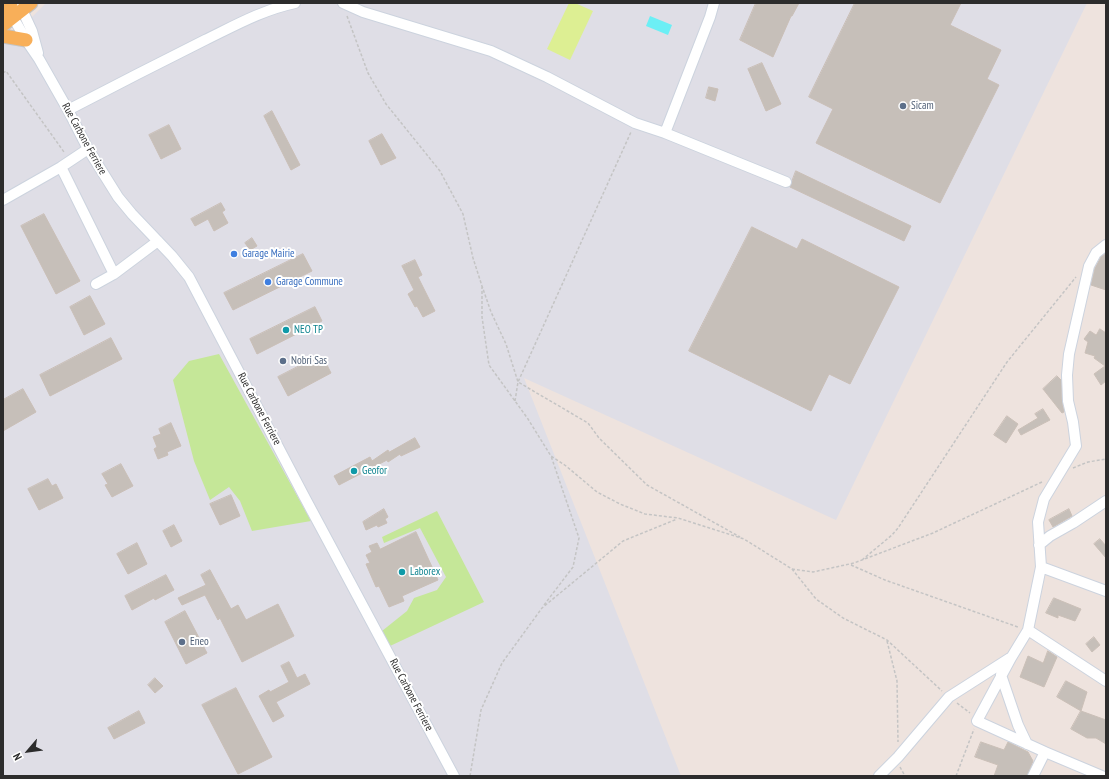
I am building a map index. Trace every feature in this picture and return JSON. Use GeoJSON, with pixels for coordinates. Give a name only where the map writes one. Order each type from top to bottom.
{"type":"FeatureCollection","features":[{"type":"Feature","properties":{"kind":"main road"},"geometry":{"type":"LineString","coordinates":[[3,36],[26,40]]}},
{"type":"Feature","properties":{"kind":"street"},"geometry":{"type":"LineString","coordinates":[[68,110],[259,13],[295,3]]}},
{"type":"Feature","properties":{"kind":"street"},"geometry":{"type":"LineString","coordinates":[[665,133],[714,3]]}},
{"type":"Feature","properties":{"kind":"street"},"geometry":{"type":"LineString","coordinates":[[344,6],[491,51],[547,77],[635,123],[665,133],[786,182]]}},
{"type":"Feature","properties":{"kind":"street","name":"Rue Carbone Ferriere"},"geometry":{"type":"LineString","coordinates":[[13,9],[32,31],[39,59]]}},
{"type":"Feature","properties":{"kind":"street","name":"Rue Carbone Ferriere"},"geometry":{"type":"LineString","coordinates":[[13,9],[26,40],[39,59],[88,149],[118,197],[182,268],[196,290],[454,776]]}},
{"type":"Feature","properties":{"kind":"street"},"geometry":{"type":"LineString","coordinates":[[3,200],[61,167],[88,149]]}},
{"type":"Feature","properties":{"kind":"street"},"geometry":{"type":"LineString","coordinates":[[61,167],[114,274]]}},
{"type":"Feature","properties":{"kind":"street"},"geometry":{"type":"LineString","coordinates":[[96,284],[114,274],[158,241]]}},
{"type":"Feature","properties":{"kind":"street"},"geometry":{"type":"LineString","coordinates":[[1102,776],[977,721],[1001,675],[1028,630],[1041,567],[1038,522],[1044,499],[1076,446],[1073,422],[1068,401],[1067,375],[1069,354],[1089,266],[1096,252],[1106,245]]}},
{"type":"Feature","properties":{"kind":"street"},"geometry":{"type":"LineString","coordinates":[[1040,545],[1050,536],[1106,501]]}},
{"type":"Feature","properties":{"kind":"street"},"geometry":{"type":"LineString","coordinates":[[1041,567],[1106,591]]}},
{"type":"Feature","properties":{"kind":"street"},"geometry":{"type":"LineString","coordinates":[[1028,630],[1106,680]]}},
{"type":"Feature","properties":{"kind":"street"},"geometry":{"type":"LineString","coordinates":[[879,776],[898,757],[949,697],[1011,658]]}},
{"type":"Feature","properties":{"kind":"street"},"geometry":{"type":"LineString","coordinates":[[1001,675],[1018,724],[1027,744]]}},
{"type":"Feature","properties":{"kind":"street"},"geometry":{"type":"LineString","coordinates":[[1032,776],[1045,752]]}},
{"type":"Feature","properties":{"kind":"path"},"geometry":{"type":"LineString","coordinates":[[344,6],[368,73],[386,104],[440,171],[463,214],[473,258],[482,286],[491,312],[506,344],[518,382],[588,423],[599,438],[647,485],[744,539],[792,569],[816,599],[843,618],[887,640],[949,697],[968,710],[977,721],[956,776]]}},
{"type":"Feature","properties":{"kind":"path"},"geometry":{"type":"LineString","coordinates":[[3,73],[6,71],[70,160]]}},
{"type":"Feature","properties":{"kind":"path"},"geometry":{"type":"LineString","coordinates":[[515,401],[518,382],[635,123]]}},
{"type":"Feature","properties":{"kind":"path"},"geometry":{"type":"LineString","coordinates":[[862,560],[892,535],[902,523],[1007,362],[1076,277]]}},
{"type":"Feature","properties":{"kind":"path"},"geometry":{"type":"LineString","coordinates":[[470,776],[481,710],[502,663],[573,567],[579,538],[551,456],[528,419],[489,365],[482,317],[482,286]]}},
{"type":"Feature","properties":{"kind":"path"},"geometry":{"type":"LineString","coordinates":[[551,456],[566,466],[596,492],[620,504],[644,514],[678,518],[744,539]]}},
{"type":"Feature","properties":{"kind":"path"},"geometry":{"type":"LineString","coordinates":[[792,569],[813,572],[854,564],[933,533],[1059,474],[1088,462],[1106,459]]}},
{"type":"Feature","properties":{"kind":"path"},"geometry":{"type":"LineString","coordinates":[[542,608],[623,541],[678,518]]}},
{"type":"Feature","properties":{"kind":"path"},"geometry":{"type":"LineString","coordinates":[[850,564],[884,580],[1028,630]]}},
{"type":"Feature","properties":{"kind":"path"},"geometry":{"type":"LineString","coordinates":[[887,640],[896,681],[898,757],[901,770],[906,776]]}},
{"type":"Feature","properties":{"kind":"shaded area"},"geometry":{"type":"Polygon","coordinates":[[[46,3],[1087,3],[836,520],[524,378],[681,776],[3,776],[3,43],[14,35],[46,3]]]}},
{"type":"Feature","properties":{"kind":"green space"},"geometry":{"type":"Polygon","coordinates":[[[569,3],[575,3],[593,11],[570,60],[547,49],[569,3]]]}},
{"type":"Feature","properties":{"kind":"green space"},"geometry":{"type":"Polygon","coordinates":[[[219,354],[311,521],[252,531],[240,501],[229,487],[210,500],[194,461],[173,380],[189,361],[219,354]]]}},
{"type":"Feature","properties":{"kind":"green space"},"geometry":{"type":"Polygon","coordinates":[[[437,511],[484,602],[390,646],[382,631],[407,611],[414,598],[437,590],[446,577],[420,528],[384,543],[382,537],[437,511]]]}},
{"type":"Feature","properties":{"kind":"water"},"geometry":{"type":"Polygon","coordinates":[[[650,16],[672,25],[668,35],[646,26],[650,16]]]}},
{"type":"Feature","properties":{"kind":"building"},"geometry":{"type":"Polygon","coordinates":[[[756,3],[799,3],[791,16],[773,57],[740,40],[756,3]]]}},
{"type":"Feature","properties":{"kind":"building"},"geometry":{"type":"Polygon","coordinates":[[[855,3],[961,3],[950,25],[1001,50],[987,79],[999,85],[940,203],[816,143],[833,109],[809,97],[855,3]]]}},
{"type":"Feature","properties":{"kind":"building"},"geometry":{"type":"Polygon","coordinates":[[[762,63],[781,104],[766,111],[748,69],[762,63]]]}},
{"type":"Feature","properties":{"kind":"building"},"geometry":{"type":"Polygon","coordinates":[[[709,87],[718,89],[715,101],[706,98],[709,87]]]}},
{"type":"Feature","properties":{"kind":"building"},"geometry":{"type":"Polygon","coordinates":[[[272,111],[300,165],[291,170],[264,116],[272,111]]]}},
{"type":"Feature","properties":{"kind":"building"},"geometry":{"type":"Polygon","coordinates":[[[169,125],[181,149],[161,159],[149,135],[169,125]]]}},
{"type":"Feature","properties":{"kind":"building"},"geometry":{"type":"Polygon","coordinates":[[[382,134],[396,158],[381,165],[369,141],[382,134]]]}},
{"type":"Feature","properties":{"kind":"building"},"geometry":{"type":"Polygon","coordinates":[[[796,171],[911,226],[904,241],[790,187],[796,171]]]}},
{"type":"Feature","properties":{"kind":"building"},"geometry":{"type":"Polygon","coordinates":[[[221,203],[225,210],[222,212],[228,223],[214,231],[208,219],[195,226],[191,219],[221,203]]]}},
{"type":"Feature","properties":{"kind":"building"},"geometry":{"type":"Polygon","coordinates":[[[44,214],[80,281],[56,294],[21,226],[44,214]]]}},
{"type":"Feature","properties":{"kind":"building"},"geometry":{"type":"Polygon","coordinates":[[[752,227],[797,249],[802,239],[899,287],[850,384],[829,374],[811,411],[689,351],[752,227]]]}},
{"type":"Feature","properties":{"kind":"building"},"geometry":{"type":"Polygon","coordinates":[[[252,238],[257,246],[250,250],[245,243],[252,238]]]}},
{"type":"Feature","properties":{"kind":"building"},"geometry":{"type":"Polygon","coordinates":[[[1106,253],[1106,290],[1091,285],[1095,268],[1101,257],[1106,253]]]}},
{"type":"Feature","properties":{"kind":"building","name":"Garage Commune"},"geometry":{"type":"Polygon","coordinates":[[[303,254],[312,271],[233,310],[224,293],[303,254]]]}},
{"type":"Feature","properties":{"kind":"building"},"geometry":{"type":"Polygon","coordinates":[[[415,260],[422,275],[418,277],[435,311],[423,317],[417,306],[415,307],[408,294],[414,290],[402,266],[415,260]]]}},
{"type":"Feature","properties":{"kind":"building"},"geometry":{"type":"Polygon","coordinates":[[[90,296],[105,324],[84,335],[70,307],[90,296]]]}},
{"type":"Feature","properties":{"kind":"building","name":"NEO TP"},"geometry":{"type":"Polygon","coordinates":[[[315,307],[322,321],[257,354],[250,339],[315,307]]]}},
{"type":"Feature","properties":{"kind":"building"},"geometry":{"type":"Polygon","coordinates":[[[1100,329],[1106,333],[1106,381],[1101,385],[1094,374],[1105,366],[1094,358],[1095,356],[1085,353],[1088,342],[1084,339],[1090,331],[1096,335],[1100,329]]]}},
{"type":"Feature","properties":{"kind":"building"},"geometry":{"type":"Polygon","coordinates":[[[111,338],[122,359],[50,396],[40,375],[111,338]]]}},
{"type":"Feature","properties":{"kind":"building"},"geometry":{"type":"Polygon","coordinates":[[[317,357],[319,361],[324,359],[331,373],[288,396],[278,377],[317,357]]]}},
{"type":"Feature","properties":{"kind":"building"},"geometry":{"type":"Polygon","coordinates":[[[1057,376],[1061,380],[1064,412],[1062,413],[1043,389],[1057,376]]]}},
{"type":"Feature","properties":{"kind":"building"},"geometry":{"type":"Polygon","coordinates":[[[23,389],[36,412],[3,431],[3,400],[23,389]]]}},
{"type":"Feature","properties":{"kind":"building"},"geometry":{"type":"Polygon","coordinates":[[[1043,409],[1050,420],[1021,435],[1018,430],[1038,418],[1035,414],[1043,409]]]}},
{"type":"Feature","properties":{"kind":"building"},"geometry":{"type":"Polygon","coordinates":[[[1007,416],[1018,424],[1006,443],[994,435],[1007,416]]]}},
{"type":"Feature","properties":{"kind":"building"},"geometry":{"type":"Polygon","coordinates":[[[171,423],[181,446],[167,452],[168,455],[158,459],[154,449],[157,447],[153,437],[161,434],[159,429],[171,423]]]}},
{"type":"Feature","properties":{"kind":"building"},"geometry":{"type":"Polygon","coordinates":[[[415,438],[420,447],[401,456],[400,454],[388,462],[387,460],[339,485],[334,476],[370,457],[372,461],[388,450],[389,452],[415,438]]]}},
{"type":"Feature","properties":{"kind":"building"},"geometry":{"type":"Polygon","coordinates":[[[121,464],[133,486],[112,497],[105,485],[108,484],[102,474],[121,464]]]}},
{"type":"Feature","properties":{"kind":"building"},"geometry":{"type":"Polygon","coordinates":[[[48,479],[52,486],[56,484],[63,498],[39,510],[28,489],[48,479]]]}},
{"type":"Feature","properties":{"kind":"building"},"geometry":{"type":"Polygon","coordinates":[[[231,495],[240,516],[220,525],[210,504],[231,495]]]}},
{"type":"Feature","properties":{"kind":"building"},"geometry":{"type":"Polygon","coordinates":[[[384,509],[388,517],[385,519],[387,523],[378,527],[377,525],[366,530],[363,522],[384,509]]]}},
{"type":"Feature","properties":{"kind":"building"},"geometry":{"type":"Polygon","coordinates":[[[1069,509],[1072,516],[1053,527],[1049,520],[1069,509]]]}},
{"type":"Feature","properties":{"kind":"building"},"geometry":{"type":"Polygon","coordinates":[[[174,525],[182,541],[171,547],[163,531],[174,525]]]}},
{"type":"Feature","properties":{"kind":"building","name":"Laborex"},"geometry":{"type":"Polygon","coordinates":[[[416,532],[438,580],[402,596],[404,601],[389,607],[379,586],[376,587],[366,564],[370,563],[366,555],[372,552],[369,546],[377,543],[380,549],[416,532]]]}},
{"type":"Feature","properties":{"kind":"building"},"geometry":{"type":"Polygon","coordinates":[[[1100,539],[1106,546],[1106,558],[1094,544],[1100,539]]]}},
{"type":"Feature","properties":{"kind":"building"},"geometry":{"type":"Polygon","coordinates":[[[137,543],[147,564],[128,574],[117,554],[137,543]]]}},
{"type":"Feature","properties":{"kind":"building"},"geometry":{"type":"Polygon","coordinates":[[[210,570],[231,609],[238,605],[246,620],[278,604],[294,636],[242,662],[220,618],[218,620],[205,595],[182,605],[178,598],[206,585],[201,575],[210,570]]]}},
{"type":"Feature","properties":{"kind":"building"},"geometry":{"type":"Polygon","coordinates":[[[166,575],[174,590],[155,600],[154,598],[132,610],[125,596],[166,575]]]}},
{"type":"Feature","properties":{"kind":"building"},"geometry":{"type":"Polygon","coordinates":[[[1054,598],[1081,609],[1075,621],[1058,615],[1058,618],[1046,613],[1054,598]]]}},
{"type":"Feature","properties":{"kind":"building"},"geometry":{"type":"Polygon","coordinates":[[[185,611],[207,653],[186,664],[165,622],[185,611]]]}},
{"type":"Feature","properties":{"kind":"building"},"geometry":{"type":"Polygon","coordinates":[[[1094,637],[1100,645],[1092,652],[1086,644],[1094,637]]]}},
{"type":"Feature","properties":{"kind":"building"},"geometry":{"type":"Polygon","coordinates":[[[1048,651],[1057,657],[1044,687],[1020,677],[1028,656],[1043,663],[1048,651]]]}},
{"type":"Feature","properties":{"kind":"building"},"geometry":{"type":"Polygon","coordinates":[[[289,662],[297,678],[305,674],[310,684],[276,702],[284,716],[273,722],[259,696],[269,690],[270,692],[289,682],[281,666],[289,662]]]}},
{"type":"Feature","properties":{"kind":"building"},"geometry":{"type":"Polygon","coordinates":[[[155,678],[163,686],[155,693],[148,685],[155,678]]]}},
{"type":"Feature","properties":{"kind":"building"},"geometry":{"type":"Polygon","coordinates":[[[1066,681],[1087,692],[1081,711],[1057,697],[1066,681]]]}},
{"type":"Feature","properties":{"kind":"building"},"geometry":{"type":"Polygon","coordinates":[[[236,688],[272,757],[238,774],[202,705],[236,688]]]}},
{"type":"Feature","properties":{"kind":"building"},"geometry":{"type":"Polygon","coordinates":[[[139,711],[145,723],[114,739],[108,728],[139,711]]]}},
{"type":"Feature","properties":{"kind":"building"},"geometry":{"type":"Polygon","coordinates":[[[1081,711],[1106,720],[1106,744],[1096,738],[1087,738],[1071,729],[1081,711]]]}},
{"type":"Feature","properties":{"kind":"building"},"geometry":{"type":"Polygon","coordinates":[[[981,742],[1004,750],[1008,742],[1028,752],[1033,761],[1027,776],[994,776],[998,765],[975,757],[981,742]]]}},
{"type":"Feature","properties":{"kind":"place","name":"Sicam"},"geometry":{"type":"Point","coordinates":[903,106]}},
{"type":"Feature","properties":{"kind":"place","name":"Garage Mairie"},"geometry":{"type":"Point","coordinates":[234,254]}},
{"type":"Feature","properties":{"kind":"place","name":"Garage Commune"},"geometry":{"type":"Point","coordinates":[268,282]}},
{"type":"Feature","properties":{"kind":"place","name":"NEO TP"},"geometry":{"type":"Point","coordinates":[286,330]}},
{"type":"Feature","properties":{"kind":"place","name":"Nobri Sas"},"geometry":{"type":"Point","coordinates":[283,361]}},
{"type":"Feature","properties":{"kind":"place","name":"Geofor"},"geometry":{"type":"Point","coordinates":[354,471]}},
{"type":"Feature","properties":{"kind":"place","name":"Laborex"},"geometry":{"type":"Point","coordinates":[402,572]}},
{"type":"Feature","properties":{"kind":"place","name":"Eneo"},"geometry":{"type":"Point","coordinates":[182,642]}}]}
